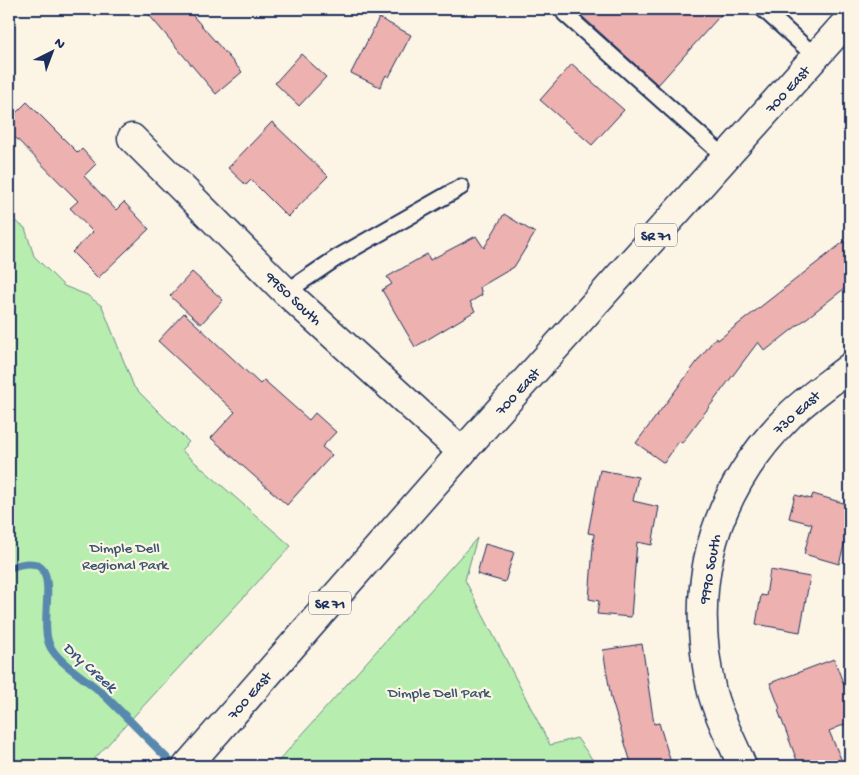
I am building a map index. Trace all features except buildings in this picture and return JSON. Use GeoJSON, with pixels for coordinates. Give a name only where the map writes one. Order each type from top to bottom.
{"type":"FeatureCollection","features":[{"type":"Feature","properties":{"kind":"main road","name":"700 East"},"geometry":{"type":"LineString","coordinates":[[187,766],[462,452],[850,18]]}},
{"type":"Feature","properties":{"kind":"main road","name":"9950 South"},"geometry":{"type":"LineString","coordinates":[[132,138],[286,292],[462,452]]}},
{"type":"Feature","properties":{"kind":"main road","name":"730 East"},"geometry":{"type":"LineString","coordinates":[[766,440],[792,413],[850,366]]}},
{"type":"Feature","properties":{"kind":"main road","name":"9990 South"},"geometry":{"type":"LineString","coordinates":[[742,766],[713,694],[704,647],[702,599],[709,553],[722,509],[744,470],[766,440]]}},
{"type":"Feature","properties":{"kind":"lane"},"geometry":{"type":"LineString","coordinates":[[564,9],[565,14],[726,158]]}},
{"type":"Feature","properties":{"kind":"lane"},"geometry":{"type":"LineString","coordinates":[[763,9],[816,57]]}},
{"type":"Feature","properties":{"kind":"lane"},"geometry":{"type":"LineString","coordinates":[[286,292],[338,257],[461,187]]}},
{"type":"Feature","properties":{"kind":"green space","name":"Dimple Dell Regional Park"},"geometry":{"type":"Polygon","coordinates":[[[9,217],[25,228],[34,256],[64,286],[87,295],[102,306],[134,387],[189,442],[181,450],[291,546],[88,766],[9,766],[9,217]]]}},
{"type":"Feature","properties":{"kind":"green space","name":"Dimple Dell Park"},"geometry":{"type":"Polygon","coordinates":[[[477,538],[465,580],[550,745],[577,738],[597,766],[274,766],[477,538]]]}},
{"type":"Feature","properties":{"kind":"waterway","name":"Dry Creek"},"geometry":{"type":"LineString","coordinates":[[9,568],[28,563],[40,567],[45,576],[47,589],[47,636],[51,648],[68,667],[102,693],[175,766]]}}]}
